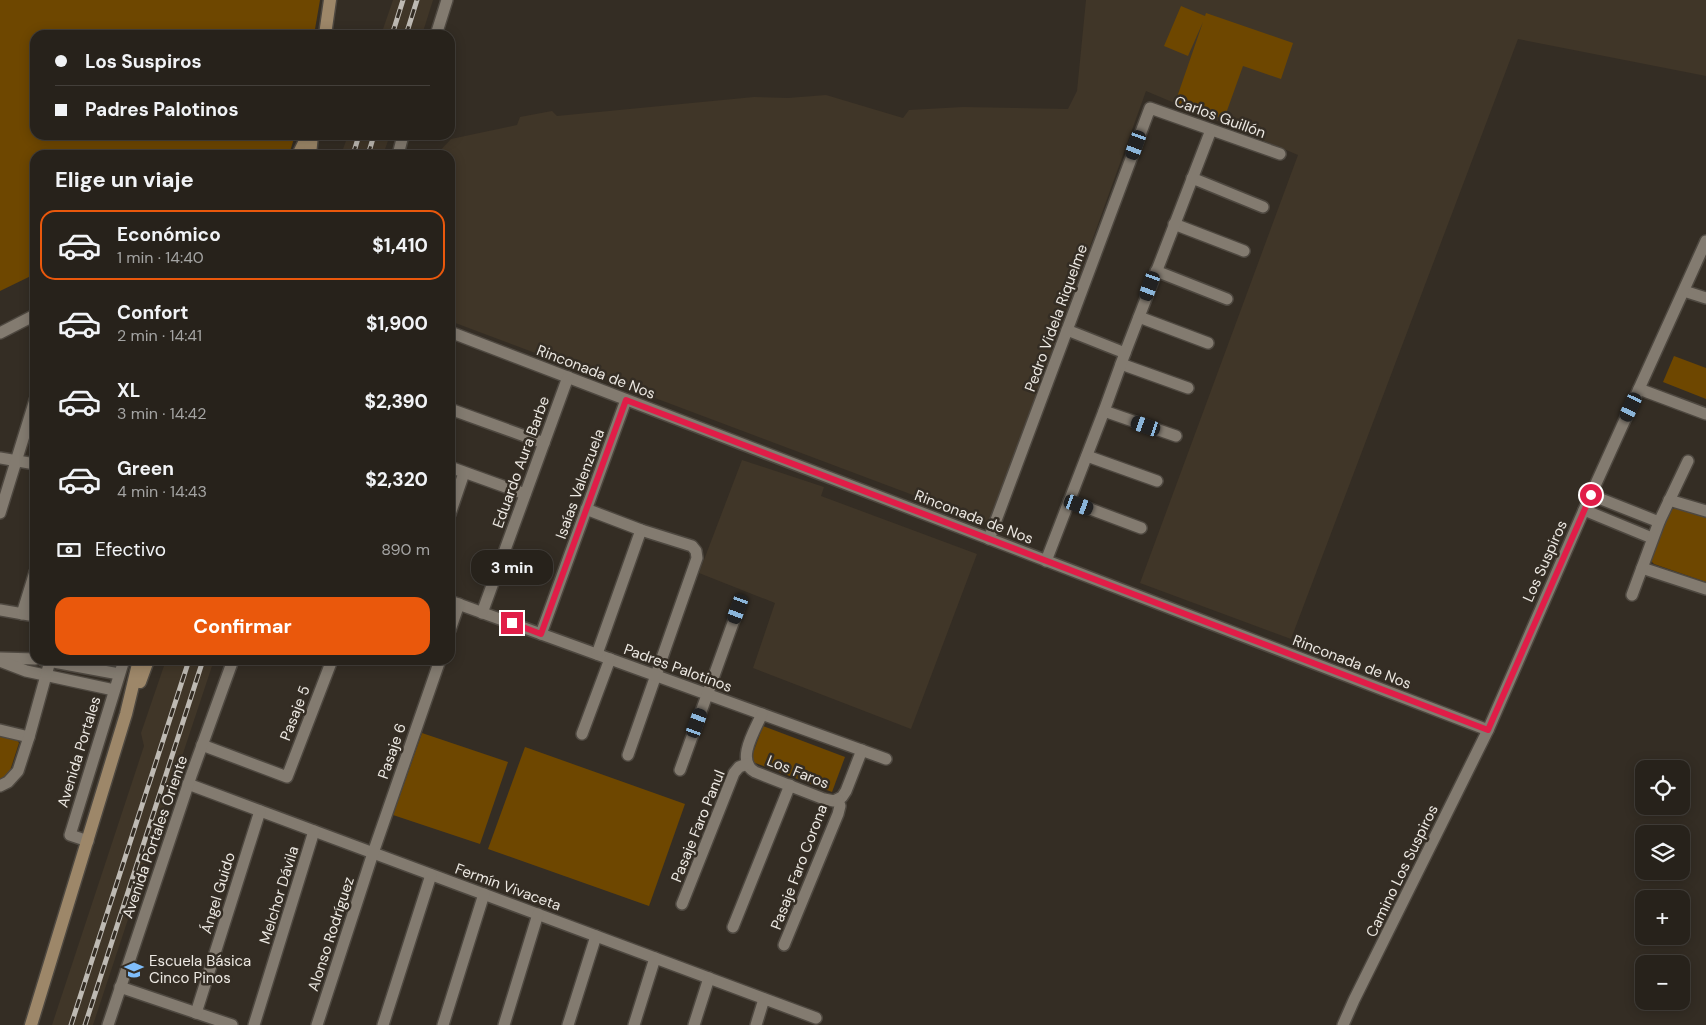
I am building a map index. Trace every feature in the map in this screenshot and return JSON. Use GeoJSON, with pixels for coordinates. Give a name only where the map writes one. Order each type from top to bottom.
{"type":"FeatureCollection","features":[{"type":"Feature","properties":{"kind":"main road"},"geometry":{"type":"LineString","coordinates":[[326,30],[330,0]]}},
{"type":"Feature","properties":{"kind":"main road"},"geometry":{"type":"LineString","coordinates":[[31,1025],[126,714],[138,665]]}},
{"type":"Feature","properties":{"kind":"main road"},"geometry":{"type":"LineString","coordinates":[[126,714],[138,689],[146,665]]}},
{"type":"Feature","properties":{"kind":"street"},"geometry":{"type":"LineString","coordinates":[[438,30],[447,0]]}},
{"type":"Feature","properties":{"kind":"street","name":"Carlos Guillón"},"geometry":{"type":"LineString","coordinates":[[1150,108],[1280,154]]}},
{"type":"Feature","properties":{"kind":"street","name":"Pedro Videla Riquelme"},"geometry":{"type":"LineString","coordinates":[[989,539],[1150,108]]}},
{"type":"Feature","properties":{"kind":"street"},"geometry":{"type":"LineString","coordinates":[[1046,561],[1210,130]]}},
{"type":"Feature","properties":{"kind":"street"},"geometry":{"type":"LineString","coordinates":[[1192,178],[1263,207]]}},
{"type":"Feature","properties":{"kind":"street"},"geometry":{"type":"LineString","coordinates":[[1174,224],[1244,250]]}},
{"type":"Feature","properties":{"kind":"street","name":"Los Suspiros"},"geometry":{"type":"LineString","coordinates":[[1488,730],[1584,510],[1706,241]]}},
{"type":"Feature","properties":{"kind":"street"},"geometry":{"type":"LineString","coordinates":[[1156,271],[1227,300]]}},
{"type":"Feature","properties":{"kind":"street"},"geometry":{"type":"LineString","coordinates":[[1684,291],[1706,298]]}},
{"type":"Feature","properties":{"kind":"street"},"geometry":{"type":"LineString","coordinates":[[1139,317],[1208,343]]}},
{"type":"Feature","properties":{"kind":"street"},"geometry":{"type":"LineString","coordinates":[[1,335],[30,318]]}},
{"type":"Feature","properties":{"kind":"street"},"geometry":{"type":"LineString","coordinates":[[1068,330],[1125,353]]}},
{"type":"Feature","properties":{"kind":"street","name":"Rinconada de Nos"},"geometry":{"type":"LineString","coordinates":[[455,334],[1488,730]]}},
{"type":"Feature","properties":{"kind":"street"},"geometry":{"type":"LineString","coordinates":[[1121,364],[1188,388]]}},
{"type":"Feature","properties":{"kind":"street","name":"Eduardo Aura Barbe"},"geometry":{"type":"LineString","coordinates":[[482,613],[568,377]]}},
{"type":"Feature","properties":{"kind":"street"},"geometry":{"type":"LineString","coordinates":[[1639,389],[1706,414]]}},
{"type":"Feature","properties":{"kind":"street","name":"Isaías Valenzuela"},"geometry":{"type":"LineString","coordinates":[[541,634],[626,400]]}},
{"type":"Feature","properties":{"kind":"street"},"geometry":{"type":"LineString","coordinates":[[455,411],[544,443]]}},
{"type":"Feature","properties":{"kind":"street"},"geometry":{"type":"LineString","coordinates":[[1104,411],[1176,436]]}},
{"type":"Feature","properties":{"kind":"street"},"geometry":{"type":"LineString","coordinates":[[0,513],[30,416]]}},
{"type":"Feature","properties":{"kind":"street"},"geometry":{"type":"LineString","coordinates":[[1087,456],[1158,482]]}},
{"type":"Feature","properties":{"kind":"street"},"geometry":{"type":"LineString","coordinates":[[0,458],[30,463]]}},
{"type":"Feature","properties":{"kind":"street"},"geometry":{"type":"LineString","coordinates":[[1632,595],[1652,538],[1688,461]]}},
{"type":"Feature","properties":{"kind":"street"},"geometry":{"type":"LineString","coordinates":[[455,470],[525,494]]}},
{"type":"Feature","properties":{"kind":"street"},"geometry":{"type":"LineString","coordinates":[[455,499],[464,473]]}},
{"type":"Feature","properties":{"kind":"street"},"geometry":{"type":"LineString","coordinates":[[1591,495],[1659,522]]}},
{"type":"Feature","properties":{"kind":"street"},"geometry":{"type":"LineString","coordinates":[[1669,500],[1706,511]]}},
{"type":"Feature","properties":{"kind":"street"},"geometry":{"type":"LineString","coordinates":[[1070,501],[1141,528]]}},
{"type":"Feature","properties":{"kind":"street"},"geometry":{"type":"LineString","coordinates":[[586,510],[692,546],[696,550],[697,558],[628,755]]}},
{"type":"Feature","properties":{"kind":"street"},"geometry":{"type":"LineString","coordinates":[[1584,510],[1652,538]]}},
{"type":"Feature","properties":{"kind":"street"},"geometry":{"type":"LineString","coordinates":[[597,654],[641,530]]}},
{"type":"Feature","properties":{"kind":"street"},"geometry":{"type":"LineString","coordinates":[[1642,568],[1706,589]]}},
{"type":"Feature","properties":{"kind":"street"},"geometry":{"type":"LineString","coordinates":[[22,614],[30,588]]}},
{"type":"Feature","properties":{"kind":"street","name":"Padres Palotinos"},"geometry":{"type":"LineString","coordinates":[[455,603],[886,759]]}},
{"type":"Feature","properties":{"kind":"street"},"geometry":{"type":"LineString","coordinates":[[680,770],[738,609]]}},
{"type":"Feature","properties":{"kind":"street"},"geometry":{"type":"LineString","coordinates":[[0,610],[30,615]]}},
{"type":"Feature","properties":{"kind":"street"},"geometry":{"type":"LineString","coordinates":[[0,660],[30,659]]}},
{"type":"Feature","properties":{"kind":"street"},"geometry":{"type":"LineString","coordinates":[[582,734],[610,659]]}},
{"type":"Feature","properties":{"kind":"street"},"geometry":{"type":"LineString","coordinates":[[0,660],[26,671],[114,690]]}},
{"type":"Feature","properties":{"kind":"street"},"geometry":{"type":"LineString","coordinates":[[2,786],[13,779],[18,771],[46,676],[47,665]]}},
{"type":"Feature","properties":{"kind":"street"},"geometry":{"type":"LineString","coordinates":[[73,665],[119,674]]}},
{"type":"Feature","properties":{"kind":"street","name":"Avenida Portales"},"geometry":{"type":"LineString","coordinates":[[88,841],[70,835],[122,665]]}},
{"type":"Feature","properties":{"kind":"street","name":"Avenida Portales Oriente"},"geometry":{"type":"LineString","coordinates":[[108,1025],[188,784],[230,665]]}},
{"type":"Feature","properties":{"kind":"street","name":"Pasaje 5"},"geometry":{"type":"LineString","coordinates":[[202,745],[287,778],[330,665]]}},
{"type":"Feature","properties":{"kind":"street","name":"Pasaje 6"},"geometry":{"type":"LineString","coordinates":[[372,853],[438,665]]}},
{"type":"Feature","properties":{"kind":"street","name":"Los Faros"},"geometry":{"type":"LineString","coordinates":[[762,714],[747,751],[747,764],[755,772],[829,801],[838,800],[846,791],[862,750]]}},
{"type":"Feature","properties":{"kind":"street"},"geometry":{"type":"LineString","coordinates":[[0,730],[29,737]]}},
{"type":"Feature","properties":{"kind":"street","name":"Camino Los Suspiros"},"geometry":{"type":"LineString","coordinates":[[1344,1025],[1358,992],[1488,730]]}},
{"type":"Feature","properties":{"kind":"street","name":"Pasaje Faro Panul"},"geometry":{"type":"LineString","coordinates":[[682,904],[734,773],[739,767],[747,764]]}},
{"type":"Feature","properties":{"kind":"street","name":"Fermín Vivaceta"},"geometry":{"type":"LineString","coordinates":[[188,784],[816,1018]]}},
{"type":"Feature","properties":{"kind":"street"},"geometry":{"type":"LineString","coordinates":[[733,927],[790,785]]}},
{"type":"Feature","properties":{"kind":"street","name":"Pasaje Faro Corona"},"geometry":{"type":"LineString","coordinates":[[784,945],[838,814],[840,806],[838,800]]}},
{"type":"Feature","properties":{"kind":"street","name":"Ángel Guido"},"geometry":{"type":"LineString","coordinates":[[196,1013],[260,810]]}},
{"type":"Feature","properties":{"kind":"street","name":"Melchor Dávila"},"geometry":{"type":"LineString","coordinates":[[254,1025],[314,831]]}},
{"type":"Feature","properties":{"kind":"street","name":"Alonso Rodríguez"},"geometry":{"type":"LineString","coordinates":[[317,1025],[372,853]]}},
{"type":"Feature","properties":{"kind":"street"},"geometry":{"type":"LineString","coordinates":[[383,1025],[432,875]]}},
{"type":"Feature","properties":{"kind":"street"},"geometry":{"type":"LineString","coordinates":[[444,1025],[484,894]]}},
{"type":"Feature","properties":{"kind":"street"},"geometry":{"type":"LineString","coordinates":[[504,1025],[538,914]]}},
{"type":"Feature","properties":{"kind":"street"},"geometry":{"type":"LineString","coordinates":[[568,1025],[596,936]]}},
{"type":"Feature","properties":{"kind":"street"},"geometry":{"type":"LineString","coordinates":[[634,1025],[656,958]]}},
{"type":"Feature","properties":{"kind":"street"},"geometry":{"type":"LineString","coordinates":[[694,1025],[709,978]]}},
{"type":"Feature","properties":{"kind":"street"},"geometry":{"type":"LineString","coordinates":[[120,987],[232,1025]]}},
{"type":"Feature","properties":{"kind":"street"},"geometry":{"type":"LineString","coordinates":[[756,1025],[764,999]]}},
{"type":"Feature","properties":{"kind":"shaded area"},"geometry":{"type":"Polygon","coordinates":[[[0,0],[320,0],[315,30],[30,30],[30,140],[294,140],[290,150],[30,150],[30,276],[0,291],[0,0]]]}},
{"type":"Feature","properties":{"kind":"shaded area"},"geometry":{"type":"Polygon","coordinates":[[[393,0],[433,0],[424,30],[383,30],[393,0]]]}},
{"type":"Feature","properties":{"kind":"shaded area"},"geometry":{"type":"Polygon","coordinates":[[[1086,0],[1706,0],[1706,76],[1518,39],[1291,639],[1140,583],[1298,155],[1146,91],[990,524],[455,323],[455,150],[441,150],[450,140],[455,140],[455,138],[517,125],[520,117],[552,111],[557,116],[754,97],[788,98],[826,95],[903,118],[909,110],[963,107],[1068,109],[1077,91],[1086,0]]]}},
{"type":"Feature","properties":{"kind":"shaded area"},"geometry":{"type":"Polygon","coordinates":[[[1181,6],[1205,16],[1206,13],[1293,43],[1281,79],[1243,66],[1224,119],[1175,103],[1203,22],[1188,56],[1164,46],[1181,6]]]}},
{"type":"Feature","properties":{"kind":"shaded area"},"geometry":{"type":"Polygon","coordinates":[[[346,140],[388,140],[385,150],[343,150],[346,140]]]}},
{"type":"Feature","properties":{"kind":"shaded area"},"geometry":{"type":"Polygon","coordinates":[[[1674,356],[1706,368],[1706,399],[1663,382],[1674,356]]]}},
{"type":"Feature","properties":{"kind":"shaded area"},"geometry":{"type":"Polygon","coordinates":[[[742,460],[824,487],[821,496],[977,554],[911,729],[753,668],[775,603],[699,573],[742,460]]]}},
{"type":"Feature","properties":{"kind":"shaded area"},"geometry":{"type":"Polygon","coordinates":[[[1676,508],[1706,518],[1706,582],[1654,564],[1651,561],[1651,554],[1670,510],[1676,508]]]}},
{"type":"Feature","properties":{"kind":"shaded area"},"geometry":{"type":"Polygon","coordinates":[[[164,665],[212,665],[93,1025],[52,1025],[144,746],[141,733],[164,665]]]}},
{"type":"Feature","properties":{"kind":"shaded area"},"geometry":{"type":"Polygon","coordinates":[[[763,726],[845,757],[832,792],[750,761],[763,726]]]}},
{"type":"Feature","properties":{"kind":"shaded area"},"geometry":{"type":"Polygon","coordinates":[[[422,733],[508,762],[480,844],[393,815],[422,733]]]}},
{"type":"Feature","properties":{"kind":"shaded area"},"geometry":{"type":"Polygon","coordinates":[[[0,734],[16,738],[19,743],[9,774],[0,780],[0,734]]]}},
{"type":"Feature","properties":{"kind":"shaded area"},"geometry":{"type":"Polygon","coordinates":[[[525,747],[685,804],[649,906],[488,849],[525,747]]]}},
{"type":"Feature","properties":{"kind":"railway"},"geometry":{"type":"LineString","coordinates":[[394,30],[403,0]]}},
{"type":"Feature","properties":{"kind":"railway"},"geometry":{"type":"LineString","coordinates":[[408,30],[417,0]]}},
{"type":"Feature","properties":{"kind":"railway"},"geometry":{"type":"LineString","coordinates":[[354,150],[358,140]]}},
{"type":"Feature","properties":{"kind":"railway"},"geometry":{"type":"LineString","coordinates":[[370,150],[372,140]]}},
{"type":"Feature","properties":{"kind":"railway"},"geometry":{"type":"LineString","coordinates":[[71,1025],[187,665]]}},
{"type":"Feature","properties":{"kind":"railway"},"geometry":{"type":"LineString","coordinates":[[85,1025],[201,665]]}},
{"type":"Feature","properties":{"kind":"place","name":"Escuela Básica Cinco Pinos"},"geometry":{"type":"Point","coordinates":[134,970]}},
{"type":"Feature","properties":{"kind":"route"},"geometry":{"type":"LineString","coordinates":[[512,623],[541,634],[626,400],[1488,730],[1591,495]]}}]}
